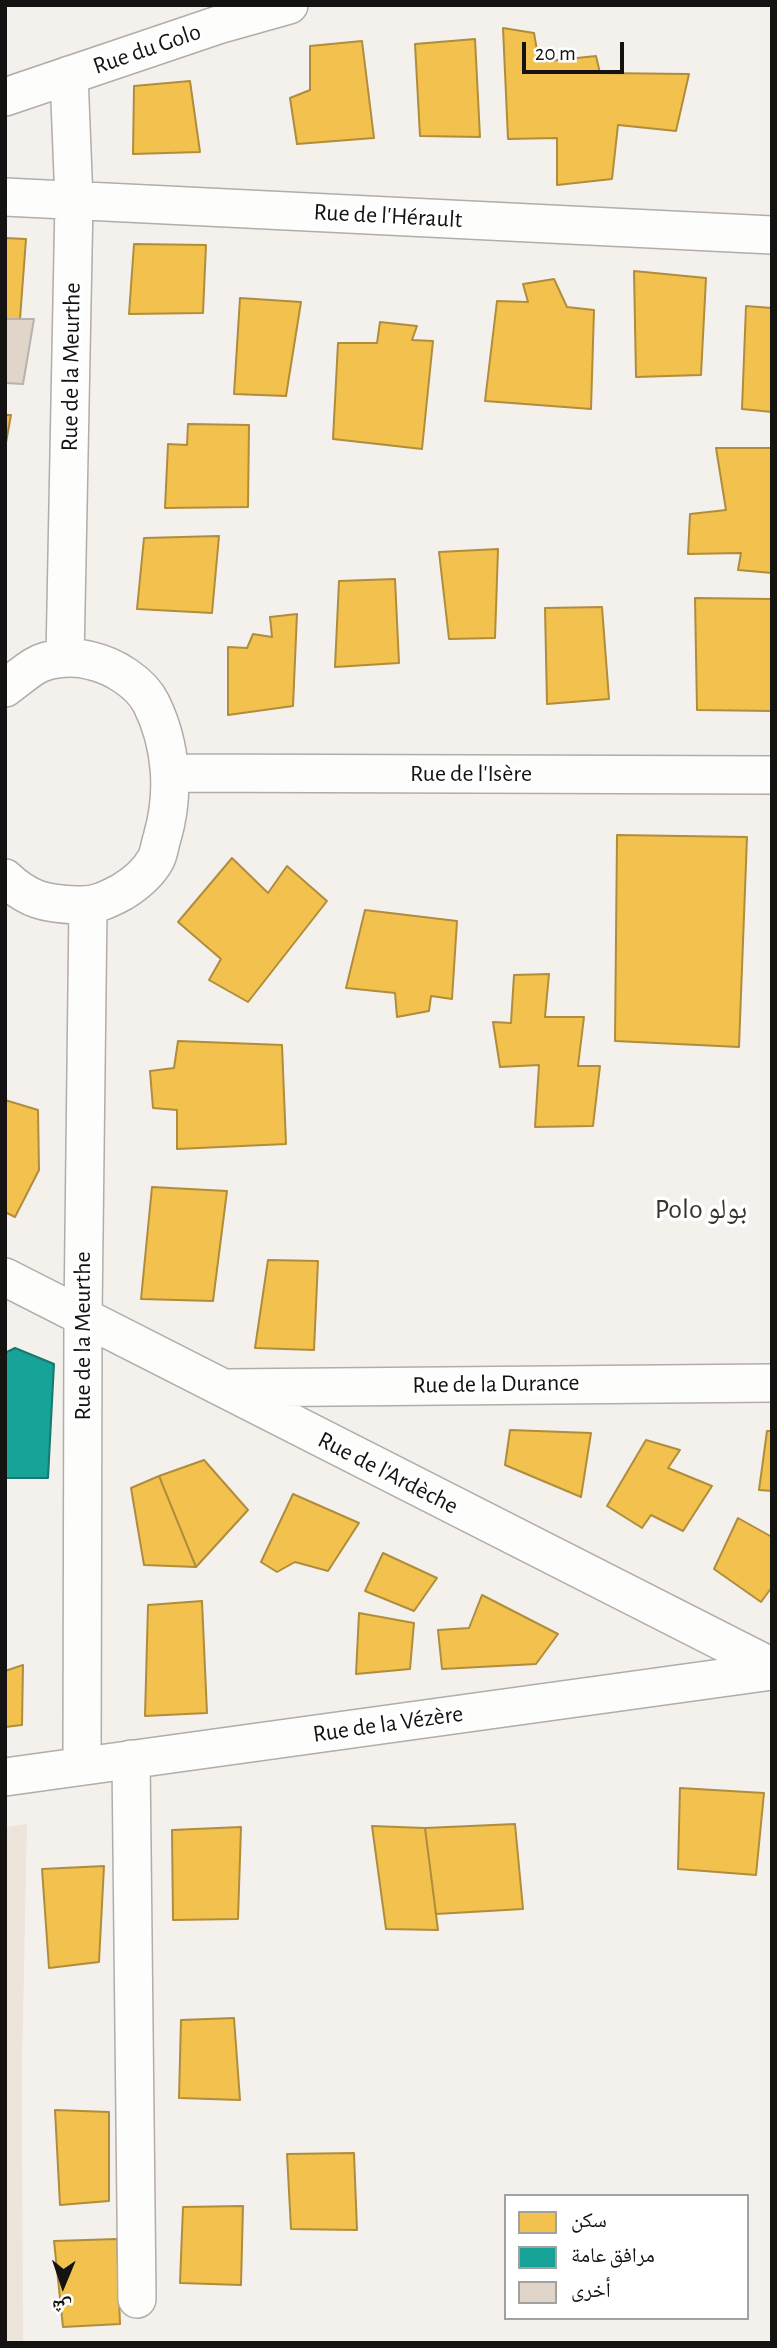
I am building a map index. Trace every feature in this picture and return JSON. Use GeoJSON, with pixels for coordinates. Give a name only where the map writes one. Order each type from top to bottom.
{"type":"FeatureCollection","features":[{"type":"Feature","properties":{"kind":"street","name":"Rue du Golo"},"geometry":{"type":"LineString","coordinates":[[5,97],[69,75],[217,15],[289,5]]}},
{"type":"Feature","properties":{"kind":"street","name":"Rue de la Meurthe"},"geometry":{"type":"LineString","coordinates":[[65,658],[74,201],[69,75]]}},
{"type":"Feature","properties":{"kind":"street","name":"Rue de l'Hérault"},"geometry":{"type":"LineString","coordinates":[[5,197],[772,235]]}},
{"type":"Feature","properties":{"kind":"street"},"geometry":{"type":"LineString","coordinates":[[5,688],[37,664],[65,658],[83,658],[103,663],[123,673],[150,701],[164,739],[170,773],[168,816],[156,859],[134,885],[106,901],[88,906],[48,904],[19,891],[5,878]]}},
{"type":"Feature","properties":{"kind":"street","name":"Rue de l'Isère"},"geometry":{"type":"LineString","coordinates":[[170,773],[772,775]]}},
{"type":"Feature","properties":{"kind":"street","name":"Rue de la Meurthe"},"geometry":{"type":"LineString","coordinates":[[82,1765],[83,1315],[88,906]]}},
{"type":"Feature","properties":{"kind":"street","name":"Rue de l'Ardèche"},"geometry":{"type":"LineString","coordinates":[[11,1287],[83,1315],[220,1388],[772,1669]]}},
{"type":"Feature","properties":{"kind":"street","name":"Rue de la Durance"},"geometry":{"type":"LineString","coordinates":[[220,1388],[772,1383]]}},
{"type":"Feature","properties":{"kind":"street","name":"Rue de la Vézère"},"geometry":{"type":"LineString","coordinates":[[5,1777],[772,1669]]}},
{"type":"Feature","properties":{"kind":"street"},"geometry":{"type":"LineString","coordinates":[[131,1759],[137,2299]]}},
{"type":"Feature","properties":{"kind":"shaded area"},"geometry":{"type":"Polygon","coordinates":[[[27,1824],[22,2068],[23,2343],[5,2343],[5,1827],[27,1824]]]}},
{"type":"Feature","properties":{"kind":"building: سكن"},"geometry":{"type":"Polygon","coordinates":[[[503,28],[534,33],[539,62],[596,56],[600,73],[689,74],[676,131],[618,125],[612,179],[557,185],[557,138],[508,139],[503,28]]]}},
{"type":"Feature","properties":{"kind":"building: سكن"},"geometry":{"type":"Polygon","coordinates":[[[475,39],[480,137],[420,136],[415,44],[475,39]]]}},
{"type":"Feature","properties":{"kind":"building: سكن"},"geometry":{"type":"Polygon","coordinates":[[[362,41],[374,138],[297,144],[290,98],[310,90],[310,46],[362,41]]]}},
{"type":"Feature","properties":{"kind":"building: سكن"},"geometry":{"type":"Polygon","coordinates":[[[190,81],[200,152],[133,154],[134,86],[190,81]]]}},
{"type":"Feature","properties":{"kind":"building: سكن"},"geometry":{"type":"Polygon","coordinates":[[[5,238],[26,239],[20,319],[5,319],[5,238]]]}},
{"type":"Feature","properties":{"kind":"building: سكن"},"geometry":{"type":"Polygon","coordinates":[[[134,244],[206,245],[203,313],[129,314],[134,244]]]}},
{"type":"Feature","properties":{"kind":"building: سكن"},"geometry":{"type":"Polygon","coordinates":[[[634,271],[706,278],[701,375],[636,377],[634,271]]]}},
{"type":"Feature","properties":{"kind":"building: سكن"},"geometry":{"type":"Polygon","coordinates":[[[554,279],[567,307],[594,310],[591,409],[485,401],[497,301],[528,302],[523,284],[554,279]]]}},
{"type":"Feature","properties":{"kind":"building: سكن"},"geometry":{"type":"Polygon","coordinates":[[[240,298],[301,302],[286,396],[234,394],[240,298]]]}},
{"type":"Feature","properties":{"kind":"building: سكن"},"geometry":{"type":"Polygon","coordinates":[[[746,306],[772,308],[772,412],[742,409],[746,306]]]}},
{"type":"Feature","properties":{"kind":"building: سكن"},"geometry":{"type":"Polygon","coordinates":[[[380,322],[417,326],[412,340],[433,341],[422,449],[333,439],[338,343],[377,343],[380,322]]]}},
{"type":"Feature","properties":{"kind":"building: سكن"},"geometry":{"type":"Polygon","coordinates":[[[5,415],[11,415],[5,448],[5,415]]]}},
{"type":"Feature","properties":{"kind":"building: سكن"},"geometry":{"type":"Polygon","coordinates":[[[188,424],[249,425],[248,507],[165,508],[168,444],[187,445],[188,424]]]}},
{"type":"Feature","properties":{"kind":"building: سكن"},"geometry":{"type":"Polygon","coordinates":[[[716,448],[772,448],[772,573],[738,570],[741,553],[688,554],[690,514],[726,510],[716,448]]]}},
{"type":"Feature","properties":{"kind":"building: سكن"},"geometry":{"type":"Polygon","coordinates":[[[219,536],[212,613],[137,609],[144,538],[219,536]]]}},
{"type":"Feature","properties":{"kind":"building: سكن"},"geometry":{"type":"Polygon","coordinates":[[[498,549],[495,638],[449,639],[439,552],[498,549]]]}},
{"type":"Feature","properties":{"kind":"building: سكن"},"geometry":{"type":"Polygon","coordinates":[[[395,579],[399,663],[335,667],[339,581],[395,579]]]}},
{"type":"Feature","properties":{"kind":"building: سكن"},"geometry":{"type":"Polygon","coordinates":[[[695,598],[772,599],[772,711],[697,710],[695,598]]]}},
{"type":"Feature","properties":{"kind":"building: سكن"},"geometry":{"type":"Polygon","coordinates":[[[602,607],[609,699],[547,704],[545,608],[602,607]]]}},
{"type":"Feature","properties":{"kind":"building: سكن"},"geometry":{"type":"Polygon","coordinates":[[[297,614],[293,706],[228,715],[228,647],[247,648],[253,634],[272,637],[270,617],[297,614]]]}},
{"type":"Feature","properties":{"kind":"building: سكن"},"geometry":{"type":"Polygon","coordinates":[[[617,835],[747,837],[739,1047],[615,1041],[617,835]]]}},
{"type":"Feature","properties":{"kind":"building: سكن"},"geometry":{"type":"Polygon","coordinates":[[[232,858],[268,893],[287,866],[327,901],[248,1002],[209,980],[221,959],[178,922],[232,858]]]}},
{"type":"Feature","properties":{"kind":"building: سكن"},"geometry":{"type":"Polygon","coordinates":[[[365,910],[457,921],[452,999],[431,996],[429,1011],[397,1017],[395,993],[346,988],[365,910]]]}},
{"type":"Feature","properties":{"kind":"building: سكن"},"geometry":{"type":"Polygon","coordinates":[[[549,974],[545,1017],[584,1017],[578,1066],[600,1066],[593,1126],[535,1127],[539,1065],[500,1067],[493,1022],[511,1023],[514,975],[549,974]]]}},
{"type":"Feature","properties":{"kind":"building: سكن"},"geometry":{"type":"Polygon","coordinates":[[[178,1041],[282,1045],[286,1144],[177,1149],[177,1110],[153,1108],[150,1071],[174,1068],[178,1041]]]}},
{"type":"Feature","properties":{"kind":"building: سكن"},"geometry":{"type":"Polygon","coordinates":[[[5,1100],[38,1110],[39,1170],[15,1217],[5,1212],[5,1100]]]}},
{"type":"Feature","properties":{"kind":"building: سكن"},"geometry":{"type":"Polygon","coordinates":[[[152,1187],[227,1191],[213,1301],[141,1299],[152,1187]]]}},
{"type":"Feature","properties":{"kind":"building: سكن"},"geometry":{"type":"Polygon","coordinates":[[[268,1260],[318,1261],[314,1350],[255,1348],[268,1260]]]}},
{"type":"Feature","properties":{"kind":"building: سكن"},"geometry":{"type":"Polygon","coordinates":[[[510,1430],[591,1433],[581,1497],[505,1465],[510,1430]]]}},
{"type":"Feature","properties":{"kind":"building: سكن"},"geometry":{"type":"Polygon","coordinates":[[[767,1431],[772,1431],[772,1491],[759,1490],[767,1431]]]}},
{"type":"Feature","properties":{"kind":"building: سكن"},"geometry":{"type":"Polygon","coordinates":[[[646,1440],[680,1450],[668,1468],[712,1486],[683,1531],[651,1515],[642,1528],[607,1506],[646,1440]]]}},
{"type":"Feature","properties":{"kind":"building: سكن"},"geometry":{"type":"Polygon","coordinates":[[[204,1460],[248,1510],[196,1567],[159,1476],[204,1460]]]}},
{"type":"Feature","properties":{"kind":"building: سكن"},"geometry":{"type":"Polygon","coordinates":[[[159,1476],[196,1567],[144,1565],[131,1488],[159,1476]]]}},
{"type":"Feature","properties":{"kind":"building: سكن"},"geometry":{"type":"Polygon","coordinates":[[[293,1494],[359,1523],[328,1571],[295,1562],[277,1572],[261,1562],[293,1494]]]}},
{"type":"Feature","properties":{"kind":"building: سكن"},"geometry":{"type":"Polygon","coordinates":[[[738,1518],[772,1537],[772,1587],[761,1602],[714,1569],[738,1518]]]}},
{"type":"Feature","properties":{"kind":"building: سكن"},"geometry":{"type":"Polygon","coordinates":[[[383,1553],[437,1578],[414,1611],[365,1591],[383,1553]]]}},
{"type":"Feature","properties":{"kind":"building: سكن"},"geometry":{"type":"Polygon","coordinates":[[[482,1595],[558,1634],[536,1664],[442,1669],[438,1630],[469,1628],[482,1595]]]}},
{"type":"Feature","properties":{"kind":"building: سكن"},"geometry":{"type":"Polygon","coordinates":[[[202,1601],[207,1713],[145,1716],[148,1605],[202,1601]]]}},
{"type":"Feature","properties":{"kind":"building: سكن"},"geometry":{"type":"Polygon","coordinates":[[[359,1613],[414,1623],[410,1669],[356,1674],[359,1613]]]}},
{"type":"Feature","properties":{"kind":"building: سكن"},"geometry":{"type":"Polygon","coordinates":[[[23,1665],[22,1725],[5,1727],[5,1671],[23,1665]]]}},
{"type":"Feature","properties":{"kind":"building: سكن"},"geometry":{"type":"Polygon","coordinates":[[[680,1788],[764,1793],[756,1875],[678,1869],[680,1788]]]}},
{"type":"Feature","properties":{"kind":"building: سكن"},"geometry":{"type":"Polygon","coordinates":[[[515,1824],[523,1909],[436,1914],[425,1828],[515,1824]]]}},
{"type":"Feature","properties":{"kind":"building: سكن"},"geometry":{"type":"Polygon","coordinates":[[[372,1826],[425,1828],[438,1930],[386,1929],[372,1826]]]}},
{"type":"Feature","properties":{"kind":"building: سكن"},"geometry":{"type":"Polygon","coordinates":[[[241,1827],[238,1919],[173,1920],[172,1830],[241,1827]]]}},
{"type":"Feature","properties":{"kind":"building: سكن"},"geometry":{"type":"Polygon","coordinates":[[[104,1866],[99,1962],[49,1968],[42,1869],[104,1866]]]}},
{"type":"Feature","properties":{"kind":"building: سكن"},"geometry":{"type":"Polygon","coordinates":[[[234,2018],[240,2100],[179,2098],[181,2020],[234,2018]]]}},
{"type":"Feature","properties":{"kind":"building: سكن"},"geometry":{"type":"Polygon","coordinates":[[[55,2110],[109,2112],[109,2201],[60,2205],[55,2110]]]}},
{"type":"Feature","properties":{"kind":"building: سكن"},"geometry":{"type":"Polygon","coordinates":[[[354,2153],[357,2230],[291,2229],[287,2154],[354,2153]]]}},
{"type":"Feature","properties":{"kind":"building: سكن"},"geometry":{"type":"Polygon","coordinates":[[[243,2206],[241,2285],[180,2283],[183,2207],[243,2206]]]}},
{"type":"Feature","properties":{"kind":"building: سكن"},"geometry":{"type":"Polygon","coordinates":[[[117,2239],[120,2324],[63,2327],[54,2241],[117,2239]]]}},
{"type":"Feature","properties":{"kind":"building: مرافق عامة"},"geometry":{"type":"Polygon","coordinates":[[[15,1348],[54,1364],[48,1478],[5,1478],[5,1353],[15,1348]]]}},
{"type":"Feature","properties":{"kind":"building: أخرى"},"geometry":{"type":"Polygon","coordinates":[[[5,319],[34,319],[23,384],[5,383],[5,319]]]}},
{"type":"Feature","properties":{"kind":"district","name":"Polo بولو"},"geometry":{"type":"Point","coordinates":[701,1210]}}]}
